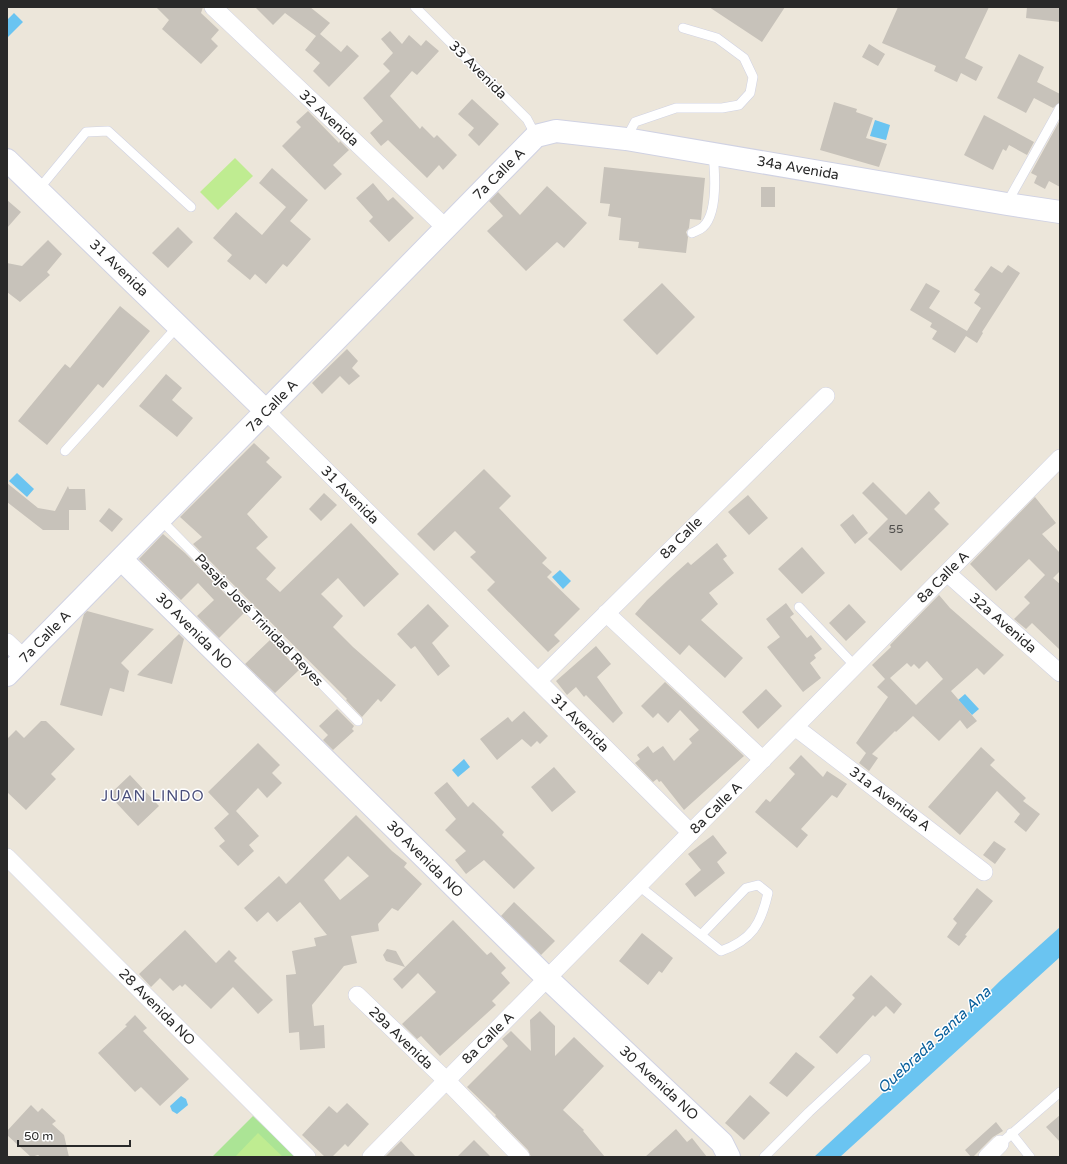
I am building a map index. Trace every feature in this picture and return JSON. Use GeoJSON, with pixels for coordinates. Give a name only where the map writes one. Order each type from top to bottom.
{"type":"FeatureCollection","features":[{"type":"Feature","properties":{"kind":"street","name":"32 Avenida"},"geometry":{"type":"LineString","coordinates":[[213,7],[446,228]]}},
{"type":"Feature","properties":{"kind":"street","name":"34a Avenida"},"geometry":{"type":"LineString","coordinates":[[536,136],[556,131],[626,139],[1060,212]]}},
{"type":"Feature","properties":{"kind":"street","name":"7a Calle A"},"geometry":{"type":"LineString","coordinates":[[7,675],[536,136]]}},
{"type":"Feature","properties":{"kind":"street","name":"31 Avenida"},"geometry":{"type":"LineString","coordinates":[[7,160],[266,411],[691,833]]}},
{"type":"Feature","properties":{"kind":"street","name":"8a Calle"},"geometry":{"type":"LineString","coordinates":[[538,681],[826,396]]}},
{"type":"Feature","properties":{"kind":"street","name":"8a Calle A"},"geometry":{"type":"LineString","coordinates":[[371,1157],[1060,458]]}},
{"type":"Feature","properties":{"kind":"street","name":"30 Avenida NO"},"geometry":{"type":"LineString","coordinates":[[121,559],[548,979],[722,1143],[729,1157]]}},
{"type":"Feature","properties":{"kind":"street","name":"32a Avenida"},"geometry":{"type":"LineString","coordinates":[[946,573],[1060,673]]}},
{"type":"Feature","properties":{"kind":"street"},"geometry":{"type":"LineString","coordinates":[[606,613],[763,760]]}},
{"type":"Feature","properties":{"kind":"street"},"geometry":{"type":"LineString","coordinates":[[7,642],[24,658]]}},
{"type":"Feature","properties":{"kind":"street","name":"31a Avenida A"},"geometry":{"type":"LineString","coordinates":[[795,727],[984,872]]}},
{"type":"Feature","properties":{"kind":"street","name":"28 Avenida NO"},"geometry":{"type":"LineString","coordinates":[[7,857],[307,1157]]}},
{"type":"Feature","properties":{"kind":"street","name":"29a Avenida"},"geometry":{"type":"LineString","coordinates":[[357,995],[446,1080],[522,1157]]}},
{"type":"Feature","properties":{"kind":"street"},"geometry":{"type":"LineString","coordinates":[[987,1157],[1006,1138]]}},
{"type":"Feature","properties":{"kind":"lane","name":"33 Avenida"},"geometry":{"type":"LineString","coordinates":[[415,7],[527,119],[536,136]]}},
{"type":"Feature","properties":{"kind":"lane"},"geometry":{"type":"LineString","coordinates":[[626,139],[635,122],[676,108],[722,108],[739,105],[750,93],[753,77],[744,58],[716,38],[683,28]]}},
{"type":"Feature","properties":{"kind":"lane"},"geometry":{"type":"LineString","coordinates":[[1006,204],[1060,108]]}},
{"type":"Feature","properties":{"kind":"lane"},"geometry":{"type":"LineString","coordinates":[[38,190],[86,132],[108,131],[191,207]]}},
{"type":"Feature","properties":{"kind":"lane"},"geometry":{"type":"LineString","coordinates":[[692,233],[702,228],[708,222],[711,213],[714,176],[713,154]]}},
{"type":"Feature","properties":{"kind":"lane"},"geometry":{"type":"LineString","coordinates":[[65,451],[178,326]]}},
{"type":"Feature","properties":{"kind":"lane","name":"Pasaje José Trinidad Reyes"},"geometry":{"type":"LineString","coordinates":[[160,519],[358,721]]}},
{"type":"Feature","properties":{"kind":"lane"},"geometry":{"type":"LineString","coordinates":[[799,607],[855,666]]}},
{"type":"Feature","properties":{"kind":"lane"},"geometry":{"type":"LineString","coordinates":[[639,886],[721,951],[737,945],[750,933],[762,916],[768,894],[758,885],[746,888],[701,935]]}},
{"type":"Feature","properties":{"kind":"lane"},"geometry":{"type":"LineString","coordinates":[[764,1157],[809,1112],[866,1060]]}},
{"type":"Feature","properties":{"kind":"lane"},"geometry":{"type":"LineString","coordinates":[[1030,1157],[1006,1138],[1060,1092]]}},
{"type":"Feature","properties":{"kind":"green space"},"geometry":{"type":"Polygon","coordinates":[[[235,158],[253,176],[218,210],[200,192],[235,158]]]}},
{"type":"Feature","properties":{"kind":"green space"},"geometry":{"type":"Polygon","coordinates":[[[253,1116],[296,1157],[212,1157],[253,1116]]]}},
{"type":"Feature","properties":{"kind":"green space"},"geometry":{"type":"Polygon","coordinates":[[[258,1133],[283,1157],[235,1157],[258,1133]]]}},
{"type":"Feature","properties":{"kind":"water"},"geometry":{"type":"Polygon","coordinates":[[[14,13],[23,22],[7,38],[7,20],[14,13]]]}},
{"type":"Feature","properties":{"kind":"water"},"geometry":{"type":"Polygon","coordinates":[[[875,120],[890,125],[886,140],[870,136],[875,120]]]}},
{"type":"Feature","properties":{"kind":"water"},"geometry":{"type":"Polygon","coordinates":[[[17,473],[34,489],[27,497],[9,481],[17,473]]]}},
{"type":"Feature","properties":{"kind":"water"},"geometry":{"type":"Polygon","coordinates":[[[560,570],[571,581],[563,589],[552,577],[560,570]]]}},
{"type":"Feature","properties":{"kind":"water"},"geometry":{"type":"Polygon","coordinates":[[[965,694],[979,709],[972,715],[958,700],[965,694]]]}},
{"type":"Feature","properties":{"kind":"water"},"geometry":{"type":"Polygon","coordinates":[[[464,759],[470,767],[458,777],[452,770],[464,759]]]}},
{"type":"Feature","properties":{"kind":"water"},"geometry":{"type":"Polygon","coordinates":[[[1060,927],[1060,957],[840,1157],[814,1157],[938,1042],[1001,980],[1060,927]]]}},
{"type":"Feature","properties":{"kind":"water"},"geometry":{"type":"Polygon","coordinates":[[[181,1096],[186,1099],[188,1105],[177,1114],[172,1111],[170,1106],[181,1096]]]}},
{"type":"Feature","properties":{"kind":"building"},"geometry":{"type":"Polygon","coordinates":[[[156,7],[203,7],[201,13],[219,30],[211,39],[218,46],[201,64],[162,29],[169,20],[156,7]]]}},
{"type":"Feature","properties":{"kind":"building"},"geometry":{"type":"Polygon","coordinates":[[[255,7],[310,7],[330,23],[320,34],[341,52],[347,45],[359,56],[329,87],[313,71],[320,63],[305,50],[316,36],[285,13],[273,25],[255,7]]]}},
{"type":"Feature","properties":{"kind":"building"},"geometry":{"type":"Polygon","coordinates":[[[709,7],[785,7],[762,42],[709,7]]]}},
{"type":"Feature","properties":{"kind":"building"},"geometry":{"type":"Polygon","coordinates":[[[898,7],[989,7],[965,58],[983,67],[976,81],[961,73],[957,82],[934,71],[936,66],[882,43],[898,7]]]}},
{"type":"Feature","properties":{"kind":"building"},"geometry":{"type":"Polygon","coordinates":[[[1027,7],[1060,7],[1060,22],[1026,18],[1027,7]]]}},
{"type":"Feature","properties":{"kind":"building"},"geometry":{"type":"Polygon","coordinates":[[[390,31],[402,44],[409,35],[421,46],[426,40],[439,51],[417,75],[412,71],[390,96],[420,129],[422,126],[434,138],[437,135],[457,155],[443,170],[439,165],[427,178],[388,140],[381,146],[370,133],[383,121],[363,98],[390,71],[383,64],[393,53],[381,39],[390,31]]]}},
{"type":"Feature","properties":{"kind":"building"},"geometry":{"type":"Polygon","coordinates":[[[869,44],[885,54],[878,66],[862,57],[869,44]]]}},
{"type":"Feature","properties":{"kind":"building"},"geometry":{"type":"Polygon","coordinates":[[[1019,54],[1044,67],[1037,82],[1060,94],[1060,102],[1053,108],[1034,98],[1026,113],[997,98],[1019,54]]]}},
{"type":"Feature","properties":{"kind":"building"},"geometry":{"type":"Polygon","coordinates":[[[472,99],[499,124],[479,146],[468,135],[474,128],[458,114],[472,99]]]}},
{"type":"Feature","properties":{"kind":"building"},"geometry":{"type":"Polygon","coordinates":[[[834,102],[857,109],[856,112],[873,118],[866,138],[887,144],[879,167],[820,150],[834,102]]]}},
{"type":"Feature","properties":{"kind":"building"},"geometry":{"type":"Polygon","coordinates":[[[308,111],[339,143],[340,141],[349,150],[333,165],[342,174],[325,190],[282,146],[301,127],[296,122],[308,111]]]}},
{"type":"Feature","properties":{"kind":"building"},"geometry":{"type":"Polygon","coordinates":[[[984,115],[1034,142],[1027,155],[1009,145],[1006,151],[1003,149],[993,170],[964,155],[984,115]]]}},
{"type":"Feature","properties":{"kind":"building"},"geometry":{"type":"Polygon","coordinates":[[[1060,120],[1060,187],[1049,181],[1045,189],[1034,183],[1037,176],[1031,173],[1060,120]]]}},
{"type":"Feature","properties":{"kind":"building"},"geometry":{"type":"Polygon","coordinates":[[[604,167],[705,178],[701,220],[690,219],[689,228],[686,232],[688,237],[686,253],[638,248],[639,242],[619,240],[621,218],[608,216],[610,204],[600,203],[604,167]]]}},
{"type":"Feature","properties":{"kind":"building"},"geometry":{"type":"Polygon","coordinates":[[[272,168],[308,200],[290,221],[311,239],[287,267],[283,264],[266,284],[255,274],[250,280],[227,261],[232,255],[213,238],[236,212],[262,235],[286,207],[259,183],[272,168]]]}},
{"type":"Feature","properties":{"kind":"building"},"geometry":{"type":"Polygon","coordinates":[[[373,183],[388,201],[393,197],[414,218],[389,242],[369,221],[373,217],[356,198],[373,183]]]}},
{"type":"Feature","properties":{"kind":"building"},"geometry":{"type":"Polygon","coordinates":[[[547,186],[587,223],[564,248],[557,242],[526,271],[487,231],[503,216],[489,201],[498,192],[520,215],[547,186]]]}},
{"type":"Feature","properties":{"kind":"building"},"geometry":{"type":"Polygon","coordinates":[[[761,187],[775,187],[775,207],[761,207],[761,187]]]}},
{"type":"Feature","properties":{"kind":"building"},"geometry":{"type":"Polygon","coordinates":[[[7,200],[21,212],[7,228],[7,200]]]}},
{"type":"Feature","properties":{"kind":"building"},"geometry":{"type":"Polygon","coordinates":[[[178,227],[193,242],[168,268],[152,253],[178,227]]]}},
{"type":"Feature","properties":{"kind":"building"},"geometry":{"type":"Polygon","coordinates":[[[48,240],[62,254],[47,272],[50,275],[20,302],[7,292],[7,263],[22,266],[48,240]]]}},
{"type":"Feature","properties":{"kind":"building"},"geometry":{"type":"Polygon","coordinates":[[[1008,265],[1020,273],[982,332],[983,333],[977,343],[966,336],[955,353],[932,339],[937,331],[930,327],[932,323],[910,310],[926,283],[940,291],[929,308],[967,331],[981,308],[974,303],[980,294],[974,290],[991,266],[1002,273],[1008,265]]]}},
{"type":"Feature","properties":{"kind":"building"},"geometry":{"type":"Polygon","coordinates":[[[662,283],[695,317],[657,355],[623,320],[662,283]]]}},
{"type":"Feature","properties":{"kind":"building"},"geometry":{"type":"Polygon","coordinates":[[[120,306],[150,331],[103,388],[98,384],[47,445],[18,421],[65,364],[70,368],[120,306]]]}},
{"type":"Feature","properties":{"kind":"building"},"geometry":{"type":"Polygon","coordinates":[[[347,349],[358,361],[352,368],[360,376],[349,385],[340,376],[322,394],[312,383],[347,349]]]}},
{"type":"Feature","properties":{"kind":"building"},"geometry":{"type":"Polygon","coordinates":[[[166,374],[182,388],[172,400],[193,418],[177,437],[139,406],[166,374]]]}},
{"type":"Feature","properties":{"kind":"building"},"geometry":{"type":"Polygon","coordinates":[[[254,443],[270,458],[266,462],[282,477],[247,514],[268,537],[256,548],[276,568],[266,579],[280,592],[351,523],[399,574],[364,607],[338,578],[321,594],[343,616],[333,627],[396,685],[381,702],[378,699],[362,717],[346,700],[347,699],[193,544],[202,537],[180,517],[254,443]]]}},
{"type":"Feature","properties":{"kind":"building"},"geometry":{"type":"Polygon","coordinates":[[[484,469],[511,496],[499,508],[547,558],[542,563],[552,572],[547,577],[580,609],[554,635],[560,641],[548,652],[487,590],[495,582],[470,557],[476,552],[455,531],[434,551],[417,534],[484,469]]]}},
{"type":"Feature","properties":{"kind":"building"},"geometry":{"type":"Polygon","coordinates":[[[873,482],[906,515],[929,491],[940,503],[934,509],[949,524],[901,571],[868,539],[888,519],[862,493],[873,482]]]}},
{"type":"Feature","properties":{"kind":"building"},"geometry":{"type":"Polygon","coordinates":[[[7,483],[38,508],[55,511],[68,486],[69,489],[85,489],[86,510],[69,510],[69,530],[43,530],[7,502],[7,483]]]}},
{"type":"Feature","properties":{"kind":"building"},"geometry":{"type":"Polygon","coordinates":[[[324,493],[337,505],[321,521],[309,509],[324,493]]]}},
{"type":"Feature","properties":{"kind":"building"},"geometry":{"type":"Polygon","coordinates":[[[748,495],[768,518],[749,535],[728,512],[748,495]]]}},
{"type":"Feature","properties":{"kind":"building"},"geometry":{"type":"Polygon","coordinates":[[[1035,497],[1056,523],[1042,534],[1060,553],[1060,571],[1053,578],[1060,584],[1060,650],[1032,623],[1026,629],[1014,619],[1030,603],[1024,597],[1045,575],[1029,559],[996,591],[970,564],[1035,497]]]}},
{"type":"Feature","properties":{"kind":"building"},"geometry":{"type":"Polygon","coordinates":[[[109,508],[123,519],[112,532],[99,521],[109,508]]]}},
{"type":"Feature","properties":{"kind":"building"},"geometry":{"type":"Polygon","coordinates":[[[853,514],[868,533],[855,544],[840,525],[853,514]]]}},
{"type":"Feature","properties":{"kind":"building"},"geometry":{"type":"Polygon","coordinates":[[[163,534],[185,553],[244,613],[219,638],[197,616],[214,600],[198,583],[181,600],[139,559],[163,534]]]}},
{"type":"Feature","properties":{"kind":"building"},"geometry":{"type":"Polygon","coordinates":[[[717,543],[727,556],[723,559],[734,573],[709,593],[718,604],[701,620],[743,658],[725,678],[689,645],[680,655],[635,614],[647,600],[688,562],[691,565],[717,543]]]}},
{"type":"Feature","properties":{"kind":"building"},"geometry":{"type":"Polygon","coordinates":[[[802,547],[825,573],[802,594],[778,569],[802,547]]]}},
{"type":"Feature","properties":{"kind":"building"},"geometry":{"type":"Polygon","coordinates":[[[939,595],[950,608],[1004,655],[984,675],[977,668],[951,691],[977,721],[967,729],[960,720],[939,741],[913,716],[896,732],[895,731],[872,754],[878,758],[869,771],[859,763],[866,753],[856,743],[888,697],[877,687],[885,679],[872,665],[891,647],[890,645],[939,595]],[[927,661],[919,669],[914,664],[911,667],[907,663],[890,678],[916,705],[943,679],[927,661]]]}},
{"type":"Feature","properties":{"kind":"building"},"geometry":{"type":"Polygon","coordinates":[[[786,603],[794,614],[790,617],[807,638],[811,635],[822,649],[814,655],[816,658],[810,663],[821,678],[803,692],[767,647],[780,637],[766,619],[786,603]]]}},
{"type":"Feature","properties":{"kind":"building"},"geometry":{"type":"Polygon","coordinates":[[[428,604],[449,626],[432,643],[450,666],[438,676],[415,646],[411,649],[397,634],[428,604]]]}},
{"type":"Feature","properties":{"kind":"building"},"geometry":{"type":"Polygon","coordinates":[[[849,604],[866,622],[846,641],[829,623],[849,604]]]}},
{"type":"Feature","properties":{"kind":"building"},"geometry":{"type":"Polygon","coordinates":[[[87,611],[154,629],[121,663],[129,671],[124,692],[110,688],[102,716],[60,705],[84,614],[87,611]]]}},
{"type":"Feature","properties":{"kind":"building"},"geometry":{"type":"Polygon","coordinates":[[[179,634],[184,639],[172,684],[137,675],[179,634]]]}},
{"type":"Feature","properties":{"kind":"building"},"geometry":{"type":"Polygon","coordinates":[[[270,640],[299,670],[275,693],[245,664],[270,640]]]}},
{"type":"Feature","properties":{"kind":"building"},"geometry":{"type":"Polygon","coordinates":[[[596,646],[611,664],[597,677],[623,713],[613,723],[586,695],[584,697],[576,687],[567,695],[556,681],[596,646]]]}},
{"type":"Feature","properties":{"kind":"building"},"geometry":{"type":"Polygon","coordinates":[[[665,682],[744,756],[684,810],[661,781],[659,782],[657,779],[653,782],[635,763],[640,759],[637,755],[648,746],[653,753],[663,746],[674,761],[692,743],[689,739],[699,730],[680,710],[668,723],[658,713],[653,718],[641,706],[665,682]]]}},
{"type":"Feature","properties":{"kind":"building"},"geometry":{"type":"Polygon","coordinates":[[[766,689],[782,706],[758,729],[742,712],[766,689]]]}},
{"type":"Feature","properties":{"kind":"building"},"geometry":{"type":"Polygon","coordinates":[[[337,709],[354,726],[352,729],[354,731],[333,750],[323,740],[328,735],[319,726],[337,709]]]}},
{"type":"Feature","properties":{"kind":"building"},"geometry":{"type":"Polygon","coordinates":[[[524,711],[548,736],[540,744],[537,741],[531,747],[522,739],[497,760],[480,739],[508,717],[512,722],[524,711]]]}},
{"type":"Feature","properties":{"kind":"building"},"geometry":{"type":"Polygon","coordinates":[[[41,721],[46,721],[75,749],[51,774],[56,779],[26,810],[7,792],[7,739],[16,730],[24,738],[41,721]]]}},
{"type":"Feature","properties":{"kind":"building"},"geometry":{"type":"Polygon","coordinates":[[[258,743],[280,765],[272,773],[282,783],[267,798],[258,788],[236,811],[259,836],[249,845],[254,851],[238,866],[219,846],[225,841],[214,828],[229,814],[208,792],[258,743]]]}},
{"type":"Feature","properties":{"kind":"building"},"geometry":{"type":"Polygon","coordinates":[[[981,747],[995,760],[990,765],[1026,798],[1023,801],[1040,814],[1026,832],[1014,822],[1020,814],[997,791],[960,835],[928,807],[981,747]]]}},
{"type":"Feature","properties":{"kind":"building"},"geometry":{"type":"Polygon","coordinates":[[[801,755],[823,777],[827,771],[847,784],[837,798],[832,795],[801,829],[808,835],[797,848],[755,812],[766,799],[770,802],[795,774],[789,768],[801,755]]]}},
{"type":"Feature","properties":{"kind":"building"},"geometry":{"type":"Polygon","coordinates":[[[554,767],[576,792],[552,812],[531,787],[554,767]]]}},
{"type":"Feature","properties":{"kind":"building"},"geometry":{"type":"Polygon","coordinates":[[[130,775],[159,806],[138,826],[109,795],[130,775]]]}},
{"type":"Feature","properties":{"kind":"building"},"geometry":{"type":"Polygon","coordinates":[[[447,782],[468,807],[473,802],[494,822],[504,832],[502,835],[535,868],[514,889],[484,860],[466,874],[455,860],[466,851],[445,830],[456,819],[434,793],[447,782]]]}},
{"type":"Feature","properties":{"kind":"building"},"geometry":{"type":"Polygon","coordinates":[[[356,815],[392,851],[407,863],[404,867],[422,884],[398,911],[392,908],[378,924],[379,931],[351,936],[357,963],[344,966],[312,1005],[314,1026],[324,1025],[325,1048],[300,1050],[299,1032],[289,1033],[286,975],[296,974],[292,951],[316,946],[314,938],[327,935],[300,902],[277,922],[268,912],[257,922],[244,908],[279,876],[286,884],[356,815]],[[348,856],[324,880],[340,900],[369,876],[348,856]]]}},
{"type":"Feature","properties":{"kind":"building"},"geometry":{"type":"Polygon","coordinates":[[[713,835],[727,853],[717,862],[725,873],[695,897],[685,884],[701,870],[688,854],[713,835]]]}},
{"type":"Feature","properties":{"kind":"building"},"geometry":{"type":"Polygon","coordinates":[[[994,841],[1006,849],[995,864],[983,855],[994,841]]]}},
{"type":"Feature","properties":{"kind":"building"},"geometry":{"type":"Polygon","coordinates":[[[977,888],[993,901],[965,935],[967,936],[959,946],[947,937],[957,923],[953,919],[977,888]]]}},
{"type":"Feature","properties":{"kind":"building"},"geometry":{"type":"Polygon","coordinates":[[[514,902],[555,941],[541,955],[501,916],[514,902]]]}},
{"type":"Feature","properties":{"kind":"building"},"geometry":{"type":"Polygon","coordinates":[[[453,920],[487,955],[491,952],[506,968],[501,973],[510,983],[492,1001],[496,1005],[440,1056],[421,1036],[417,1039],[402,1024],[436,992],[418,973],[402,989],[393,979],[453,920]]]}},
{"type":"Feature","properties":{"kind":"building"},"geometry":{"type":"Polygon","coordinates":[[[185,930],[216,963],[229,950],[237,958],[234,961],[273,1000],[258,1014],[233,987],[211,1009],[185,984],[182,987],[180,985],[173,991],[160,978],[151,987],[139,974],[185,930]]]}},
{"type":"Feature","properties":{"kind":"building"},"geometry":{"type":"Polygon","coordinates":[[[642,933],[673,958],[662,973],[659,971],[648,985],[619,961],[642,933]]]}},
{"type":"Feature","properties":{"kind":"building"},"geometry":{"type":"Polygon","coordinates":[[[387,949],[396,951],[405,967],[386,961],[383,955],[387,949]]]}},
{"type":"Feature","properties":{"kind":"building"},"geometry":{"type":"Polygon","coordinates":[[[871,975],[902,1004],[894,1014],[886,1006],[875,1017],[873,1015],[837,1054],[819,1037],[855,998],[852,995],[871,975]]]}},
{"type":"Feature","properties":{"kind":"building"},"geometry":{"type":"Polygon","coordinates":[[[540,1011],[555,1026],[555,1056],[574,1037],[604,1066],[563,1110],[584,1130],[583,1131],[605,1157],[531,1157],[528,1150],[495,1116],[496,1115],[467,1087],[508,1046],[502,1039],[511,1031],[531,1051],[530,1020],[540,1011]]]}},
{"type":"Feature","properties":{"kind":"building"},"geometry":{"type":"Polygon","coordinates":[[[135,1015],[147,1028],[143,1031],[189,1079],[160,1106],[141,1087],[135,1092],[98,1053],[127,1026],[125,1025],[135,1015]]]}},
{"type":"Feature","properties":{"kind":"building"},"geometry":{"type":"Polygon","coordinates":[[[796,1052],[815,1067],[787,1097],[769,1083],[796,1052]]]}},
{"type":"Feature","properties":{"kind":"building"},"geometry":{"type":"Polygon","coordinates":[[[750,1095],[770,1113],[744,1140],[725,1123],[750,1095]]]}},
{"type":"Feature","properties":{"kind":"building"},"geometry":{"type":"Polygon","coordinates":[[[347,1103],[369,1124],[348,1147],[345,1144],[332,1157],[325,1157],[302,1135],[329,1106],[337,1113],[347,1103]]]}},
{"type":"Feature","properties":{"kind":"building"},"geometry":{"type":"Polygon","coordinates":[[[31,1105],[38,1112],[42,1108],[56,1121],[52,1124],[64,1135],[69,1157],[41,1157],[38,1155],[31,1157],[7,1135],[7,1131],[31,1105]]]}},
{"type":"Feature","properties":{"kind":"building"},"geometry":{"type":"Polygon","coordinates":[[[1060,1115],[1060,1142],[1046,1127],[1060,1115]]]}},
{"type":"Feature","properties":{"kind":"building"},"geometry":{"type":"Polygon","coordinates":[[[996,1122],[1003,1131],[993,1137],[973,1157],[971,1157],[965,1150],[996,1122]]]}},
{"type":"Feature","properties":{"kind":"building"},"geometry":{"type":"Polygon","coordinates":[[[676,1129],[687,1142],[692,1138],[707,1157],[645,1157],[676,1129]]]}},
{"type":"Feature","properties":{"kind":"building"},"geometry":{"type":"Polygon","coordinates":[[[474,1140],[491,1157],[457,1157],[474,1140]]]}},
{"type":"Feature","properties":{"kind":"building"},"geometry":{"type":"Polygon","coordinates":[[[401,1141],[416,1157],[385,1157],[401,1141]]]}},
{"type":"Feature","properties":{"kind":"district","name":"JUAN LINDO"},"geometry":{"type":"Point","coordinates":[153,796]}},
{"type":"Feature","properties":{"kind":"water label","name":"Quebrada Santa Ana"},"geometry":{"type":"Point","coordinates":[934,1040]}}]}
